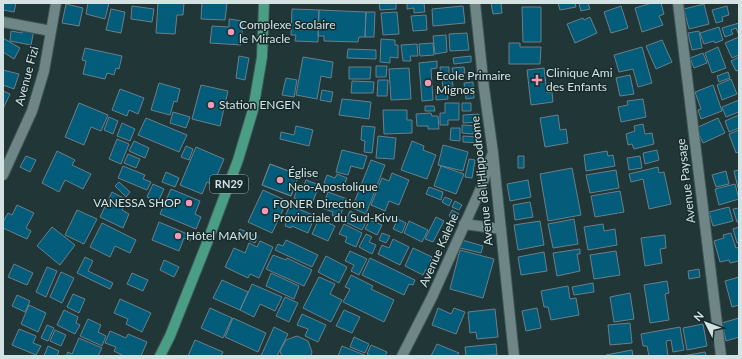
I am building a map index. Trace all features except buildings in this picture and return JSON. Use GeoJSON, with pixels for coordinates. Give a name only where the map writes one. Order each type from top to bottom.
{"type":"FeatureCollection","features":[{"type":"Feature","properties":{"kind":"main road","name":"RN29"},"geometry":{"type":"LineString","coordinates":[[160,356],[170,336],[207,243],[240,153],[253,110],[262,57],[264,3]]}},
{"type":"Feature","properties":{"kind":"street","name":"Avenue Fizi"},"geometry":{"type":"LineString","coordinates":[[3,175],[32,111],[44,71],[56,3]]}},
{"type":"Feature","properties":{"kind":"street","name":"Avenue de l'Hippodrome"},"geometry":{"type":"LineString","coordinates":[[475,3],[493,153],[514,356]]}},
{"type":"Feature","properties":{"kind":"street","name":"Avenue Paysage"},"geometry":{"type":"LineString","coordinates":[[678,3],[721,356]]}},
{"type":"Feature","properties":{"kind":"street"},"geometry":{"type":"LineString","coordinates":[[3,22],[51,31]]}},
{"type":"Feature","properties":{"kind":"street","name":"Avenue Kalehe"},"geometry":{"type":"LineString","coordinates":[[402,356],[432,297],[481,188],[493,153]]}},
{"type":"Feature","properties":{"kind":"street"},"geometry":{"type":"LineString","coordinates":[[464,224],[501,229]]}},
{"type":"Feature","properties":{"kind":"place","name":"Complexe Scolaire le Miracle"},"geometry":{"type":"Point","coordinates":[231,32]}},
{"type":"Feature","properties":{"kind":"place","name":"Clinique Ami des Enfants"},"geometry":{"type":"Point","coordinates":[537,80]}},
{"type":"Feature","properties":{"kind":"place","name":"Ecole Primaire Mignos"},"geometry":{"type":"Point","coordinates":[428,83]}},
{"type":"Feature","properties":{"kind":"place","name":"Station ENGEN"},"geometry":{"type":"Point","coordinates":[211,105]}},
{"type":"Feature","properties":{"kind":"place","name":"Église Neo-Apostolique"},"geometry":{"type":"Point","coordinates":[280,180]}},
{"type":"Feature","properties":{"kind":"place","name":"VANESSA SHOP"},"geometry":{"type":"Point","coordinates":[189,203]}},
{"type":"Feature","properties":{"kind":"place","name":"FONER Direction Provinciale du Sud-Kivu"},"geometry":{"type":"Point","coordinates":[265,211]}},
{"type":"Feature","properties":{"kind":"place","name":"Hôtel MAMU"},"geometry":{"type":"Point","coordinates":[178,236]}}]}
